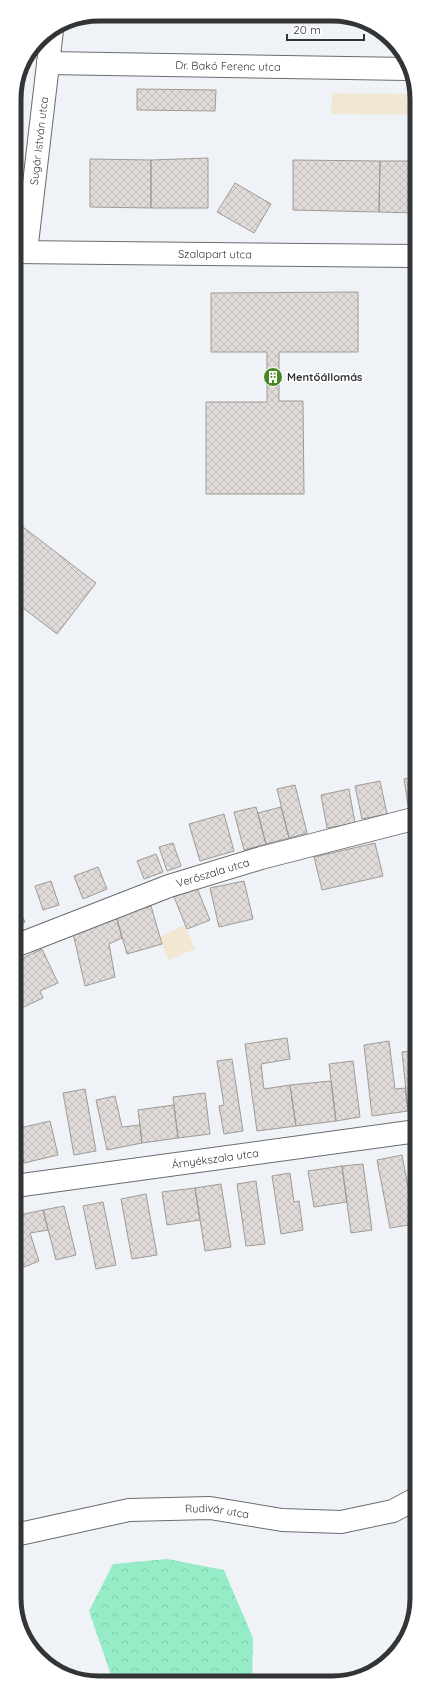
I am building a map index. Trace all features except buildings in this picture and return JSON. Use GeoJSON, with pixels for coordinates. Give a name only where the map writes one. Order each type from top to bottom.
{"type":"FeatureCollection","features":[{"type":"Feature","properties":{"kind":"street","name":"Sugár István utca"},"geometry":{"type":"LineString","coordinates":[[21,245],[51,38]]}},
{"type":"Feature","properties":{"kind":"street","name":"Dr. Bakó Ferenc utca"},"geometry":{"type":"LineString","coordinates":[[48,63],[404,69]]}},
{"type":"Feature","properties":{"kind":"street","name":"Szalapart utca"},"geometry":{"type":"LineString","coordinates":[[21,252],[410,256]]}},
{"type":"Feature","properties":{"kind":"street","name":"Verőszala utca"},"geometry":{"type":"LineString","coordinates":[[21,943],[169,886],[261,858],[410,820]]}},
{"type":"Feature","properties":{"kind":"street","name":"Árnyékszala utca"},"geometry":{"type":"LineString","coordinates":[[21,1185],[410,1132]]}},
{"type":"Feature","properties":{"kind":"street","name":"Rudivár utca"},"geometry":{"type":"LineString","coordinates":[[21,1534],[129,1510],[210,1508],[282,1520],[341,1522],[393,1511],[410,1502]]}},
{"type":"Feature","properties":{"kind":"shaded area"},"geometry":{"type":"Polygon","coordinates":[[[332,93],[409,94],[410,115],[331,114],[332,93]]]}},
{"type":"Feature","properties":{"kind":"shaded area"},"geometry":{"type":"Polygon","coordinates":[[[185,925],[195,949],[169,960],[159,937],[185,925]]]}},
{"type":"Feature","properties":{"kind":"green space"},"geometry":{"type":"Polygon","coordinates":[[[167,1559],[224,1570],[253,1638],[252,1676],[111,1676],[89,1611],[113,1564],[167,1559]]]}},
{"type":"Feature","properties":{"kind":"place","name":"Mentőállomás"},"geometry":{"type":"Point","coordinates":[273,377]}}]}
